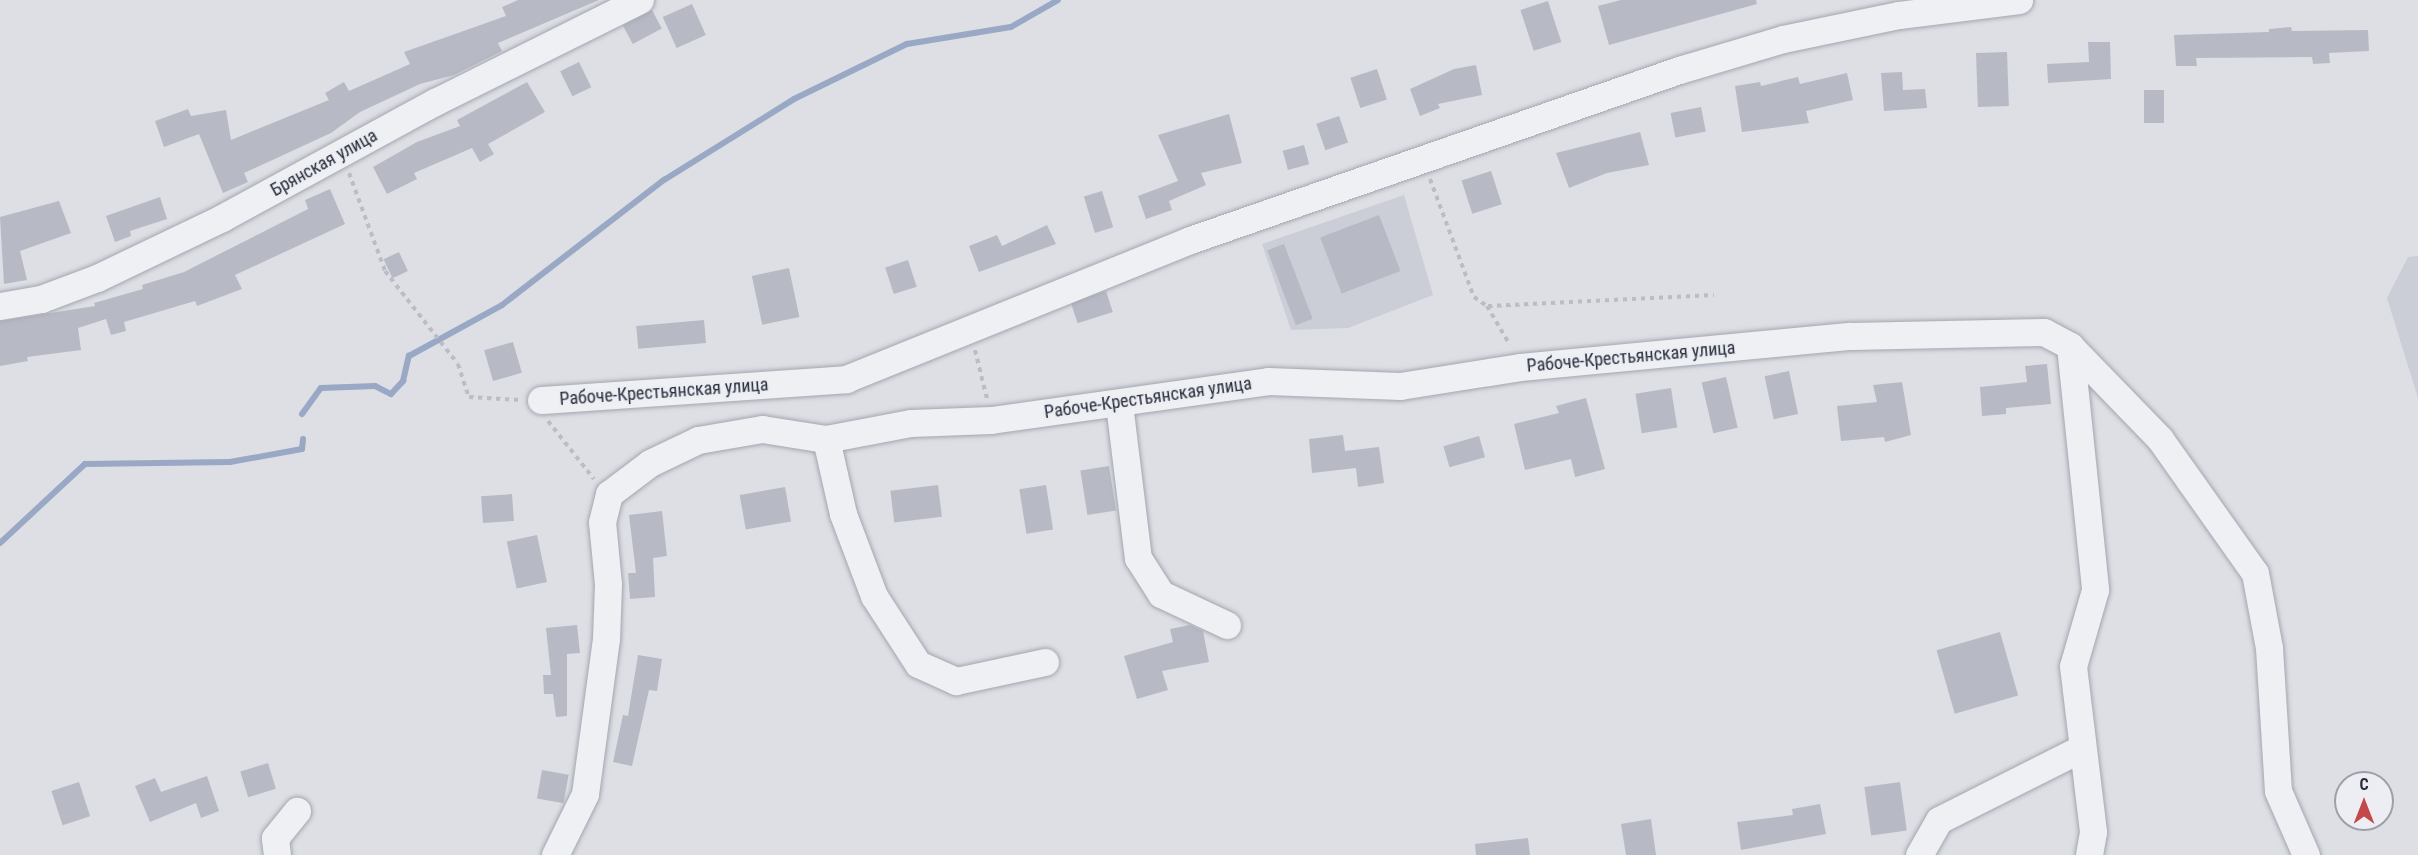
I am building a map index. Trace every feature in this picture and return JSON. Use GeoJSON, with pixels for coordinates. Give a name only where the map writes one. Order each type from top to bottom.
{"type":"FeatureCollection","features":[{"type":"Feature","properties":{"kind":"street","name":"Брянская улица"},"geometry":{"type":"LineString","coordinates":[[0,306],[41,299],[97,278],[222,218],[435,102],[640,0]]}},
{"type":"Feature","properties":{"kind":"street","name":"Рабоче-Крестьянская улица"},"geometry":{"type":"LineString","coordinates":[[541,400],[846,379],[971,331],[1190,240],[1422,157],[1784,39],[1899,15],[2019,0]]}},
{"type":"Feature","properties":{"kind":"street","name":"Рабоче-Крестьянская улица"},"geometry":{"type":"LineString","coordinates":[[609,494],[650,463],[698,440],[762,429],[826,439],[910,423],[990,420],[1119,404],[1268,381],[1400,386],[1520,368],[1851,336],[2044,332],[2070,346],[2160,439],[2254,573],[2269,648],[2278,791],[2306,855]]}},
{"type":"Feature","properties":{"kind":"street"},"geometry":{"type":"LineString","coordinates":[[2070,346],[2095,590],[2073,666],[2093,832],[2089,855]]}},
{"type":"Feature","properties":{"kind":"street"},"geometry":{"type":"LineString","coordinates":[[1119,404],[1138,558],[1161,594],[1227,626]]}},
{"type":"Feature","properties":{"kind":"street"},"geometry":{"type":"LineString","coordinates":[[826,439],[843,514],[874,596],[918,664],[956,681],[1045,662]]}},
{"type":"Feature","properties":{"kind":"street"},"geometry":{"type":"LineString","coordinates":[[555,855],[585,794],[606,639],[608,584],[602,522],[609,494]]}},
{"type":"Feature","properties":{"kind":"street"},"geometry":{"type":"LineString","coordinates":[[1919,855],[1939,820],[2082,748]]}},
{"type":"Feature","properties":{"kind":"street"},"geometry":{"type":"LineString","coordinates":[[277,855],[275,838],[297,811]]}},
{"type":"Feature","properties":{"kind":"path"},"geometry":{"type":"LineString","coordinates":[[342,154],[385,271],[458,364],[469,397],[541,400],[546,418],[609,494]]}},
{"type":"Feature","properties":{"kind":"path"},"geometry":{"type":"LineString","coordinates":[[1422,157],[1474,297],[1487,306],[1520,368]]}},
{"type":"Feature","properties":{"kind":"path"},"geometry":{"type":"LineString","coordinates":[[1487,306],[1714,295]]}},
{"type":"Feature","properties":{"kind":"path"},"geometry":{"type":"LineString","coordinates":[[971,331],[990,420]]}},
{"type":"Feature","properties":{"kind":"shaded area"},"geometry":{"type":"Polygon","coordinates":[[[1404,195],[1433,295],[1348,328],[1291,330],[1262,244],[1404,195]]]}},
{"type":"Feature","properties":{"kind":"shaded area"},"geometry":{"type":"Polygon","coordinates":[[[2418,256],[2418,398],[2387,298],[2408,257],[2418,256]]]}},
{"type":"Feature","properties":{"kind":"building"},"geometry":{"type":"Polygon","coordinates":[[[518,0],[599,0],[498,43],[502,51],[454,75],[420,84],[360,112],[331,133],[244,173],[248,182],[223,193],[199,134],[164,147],[155,121],[188,109],[191,116],[226,110],[231,140],[329,100],[325,93],[344,82],[349,91],[410,64],[404,52],[506,16],[502,7],[518,0]]]}},
{"type":"Feature","properties":{"kind":"building"},"geometry":{"type":"Polygon","coordinates":[[[1621,0],[1756,0],[1757,4],[1609,45],[1598,6],[1621,0]]]}},
{"type":"Feature","properties":{"kind":"building"},"geometry":{"type":"Polygon","coordinates":[[[1548,1],[1561,42],[1534,51],[1520,10],[1548,1]]]}},
{"type":"Feature","properties":{"kind":"building"},"geometry":{"type":"Polygon","coordinates":[[[692,4],[706,35],[677,48],[663,17],[692,4]]]}},
{"type":"Feature","properties":{"kind":"building"},"geometry":{"type":"Polygon","coordinates":[[[652,10],[662,29],[633,44],[623,25],[652,10]]]}},
{"type":"Feature","properties":{"kind":"building"},"geometry":{"type":"Polygon","coordinates":[[[2291,27],[2292,31],[2368,30],[2369,51],[2329,53],[2330,63],[2313,64],[2312,57],[2196,58],[2197,66],[2176,66],[2174,35],[2269,32],[2269,29],[2291,27]]]}},
{"type":"Feature","properties":{"kind":"building"},"geometry":{"type":"Polygon","coordinates":[[[2088,42],[2110,42],[2111,79],[2048,83],[2047,64],[2089,62],[2088,42]]]}},
{"type":"Feature","properties":{"kind":"building"},"geometry":{"type":"Polygon","coordinates":[[[2007,52],[2009,106],[1978,107],[1976,53],[2007,52]]]}},
{"type":"Feature","properties":{"kind":"building"},"geometry":{"type":"Polygon","coordinates":[[[579,62],[591,87],[572,96],[560,71],[579,62]]]}},
{"type":"Feature","properties":{"kind":"building"},"geometry":{"type":"Polygon","coordinates":[[[1476,65],[1482,95],[1438,104],[1440,108],[1420,116],[1410,89],[1454,69],[1476,65]]]}},
{"type":"Feature","properties":{"kind":"building"},"geometry":{"type":"Polygon","coordinates":[[[1377,69],[1387,99],[1360,108],[1350,78],[1377,69]]]}},
{"type":"Feature","properties":{"kind":"building"},"geometry":{"type":"Polygon","coordinates":[[[1902,72],[1903,90],[1925,89],[1927,108],[1884,111],[1881,73],[1902,72]]]}},
{"type":"Feature","properties":{"kind":"building"},"geometry":{"type":"Polygon","coordinates":[[[1847,73],[1853,100],[1806,111],[1809,123],[1742,132],[1735,86],[1760,82],[1761,86],[1798,77],[1800,84],[1847,73]]]}},
{"type":"Feature","properties":{"kind":"building"},"geometry":{"type":"Polygon","coordinates":[[[527,82],[545,112],[488,144],[494,154],[480,162],[472,148],[414,173],[417,179],[387,194],[373,167],[417,142],[460,126],[457,120],[527,82]]]}},
{"type":"Feature","properties":{"kind":"building"},"geometry":{"type":"Polygon","coordinates":[[[2144,90],[2164,90],[2164,123],[2144,123],[2144,90]]]}},
{"type":"Feature","properties":{"kind":"building"},"geometry":{"type":"Polygon","coordinates":[[[1701,107],[1706,132],[1675,137],[1671,113],[1701,107]]]}},
{"type":"Feature","properties":{"kind":"building"},"geometry":{"type":"Polygon","coordinates":[[[1229,114],[1242,163],[1201,173],[1206,185],[1169,201],[1172,210],[1146,219],[1138,196],[1178,181],[1158,135],[1229,114]]]}},
{"type":"Feature","properties":{"kind":"building"},"geometry":{"type":"Polygon","coordinates":[[[1339,116],[1348,142],[1325,150],[1316,124],[1339,116]]]}},
{"type":"Feature","properties":{"kind":"building"},"geometry":{"type":"Polygon","coordinates":[[[1640,132],[1649,165],[1607,173],[1569,188],[1556,153],[1640,132]]]}},
{"type":"Feature","properties":{"kind":"building"},"geometry":{"type":"Polygon","coordinates":[[[1304,145],[1309,164],[1288,170],[1283,151],[1304,145]]]}},
{"type":"Feature","properties":{"kind":"building"},"geometry":{"type":"Polygon","coordinates":[[[1491,171],[1502,204],[1472,214],[1462,181],[1491,171]]]}},
{"type":"Feature","properties":{"kind":"building"},"geometry":{"type":"Polygon","coordinates":[[[330,189],[345,224],[235,275],[242,289],[197,306],[195,301],[124,322],[126,331],[111,335],[106,319],[78,328],[81,350],[27,357],[28,361],[0,366],[0,321],[95,306],[94,303],[143,289],[142,285],[184,272],[308,209],[305,200],[330,189]]]}},
{"type":"Feature","properties":{"kind":"building"},"geometry":{"type":"Polygon","coordinates":[[[1102,191],[1113,227],[1095,233],[1084,197],[1102,191]]]}},
{"type":"Feature","properties":{"kind":"building"},"geometry":{"type":"Polygon","coordinates":[[[160,197],[167,219],[130,231],[131,236],[115,242],[106,216],[160,197]]]}},
{"type":"Feature","properties":{"kind":"building"},"geometry":{"type":"Polygon","coordinates":[[[59,201],[71,233],[20,251],[27,280],[4,284],[0,217],[59,201]]]}},
{"type":"Feature","properties":{"kind":"building"},"geometry":{"type":"Polygon","coordinates":[[[1379,215],[1401,271],[1342,294],[1320,238],[1379,215]]]}},
{"type":"Feature","properties":{"kind":"building"},"geometry":{"type":"Polygon","coordinates":[[[1047,225],[1056,244],[979,272],[969,246],[997,235],[1002,246],[1047,225]]]}},
{"type":"Feature","properties":{"kind":"building"},"geometry":{"type":"Polygon","coordinates":[[[1284,244],[1313,319],[1296,325],[1267,250],[1284,244]]]}},
{"type":"Feature","properties":{"kind":"building"},"geometry":{"type":"Polygon","coordinates":[[[399,252],[408,271],[392,278],[384,259],[399,252]]]}},
{"type":"Feature","properties":{"kind":"building"},"geometry":{"type":"Polygon","coordinates":[[[908,260],[917,287],[894,294],[885,267],[908,260]]]}},
{"type":"Feature","properties":{"kind":"building"},"geometry":{"type":"Polygon","coordinates":[[[789,268],[799,317],[762,325],[752,276],[789,268]]]}},
{"type":"Feature","properties":{"kind":"building"},"geometry":{"type":"Polygon","coordinates":[[[1106,291],[1113,312],[1078,323],[1071,302],[1106,291]]]}},
{"type":"Feature","properties":{"kind":"building"},"geometry":{"type":"Polygon","coordinates":[[[704,320],[706,343],[638,349],[636,326],[704,320]]]}},
{"type":"Feature","properties":{"kind":"building"},"geometry":{"type":"Polygon","coordinates":[[[513,342],[522,373],[493,381],[484,350],[513,342]]]}},
{"type":"Feature","properties":{"kind":"building"},"geometry":{"type":"Polygon","coordinates":[[[2047,364],[2051,404],[2006,408],[2006,414],[1982,416],[1980,387],[2027,382],[2025,366],[2047,364]]]}},
{"type":"Feature","properties":{"kind":"building"},"geometry":{"type":"Polygon","coordinates":[[[1789,371],[1798,414],[1774,419],[1765,376],[1789,371]]]}},
{"type":"Feature","properties":{"kind":"building"},"geometry":{"type":"Polygon","coordinates":[[[1726,377],[1738,428],[1713,433],[1702,383],[1726,377]]]}},
{"type":"Feature","properties":{"kind":"building"},"geometry":{"type":"Polygon","coordinates":[[[1902,382],[1911,435],[1885,442],[1884,437],[1841,441],[1837,406],[1877,402],[1873,385],[1902,382]]]}},
{"type":"Feature","properties":{"kind":"building"},"geometry":{"type":"Polygon","coordinates":[[[1671,388],[1677,428],[1642,433],[1635,394],[1671,388]]]}},
{"type":"Feature","properties":{"kind":"building"},"geometry":{"type":"Polygon","coordinates":[[[1586,398],[1605,469],[1575,477],[1571,459],[1525,470],[1514,424],[1559,413],[1556,406],[1586,398]]]}},
{"type":"Feature","properties":{"kind":"building"},"geometry":{"type":"Polygon","coordinates":[[[1343,435],[1345,451],[1379,447],[1384,483],[1358,487],[1356,468],[1312,473],[1309,439],[1343,435]]]}},
{"type":"Feature","properties":{"kind":"building"},"geometry":{"type":"Polygon","coordinates":[[[1479,436],[1485,457],[1449,467],[1443,446],[1479,436]]]}},
{"type":"Feature","properties":{"kind":"building"},"geometry":{"type":"Polygon","coordinates":[[[1109,466],[1116,510],[1087,515],[1080,471],[1109,466]]]}},
{"type":"Feature","properties":{"kind":"building"},"geometry":{"type":"Polygon","coordinates":[[[938,485],[942,517],[894,523],[890,491],[938,485]]]}},
{"type":"Feature","properties":{"kind":"building"},"geometry":{"type":"Polygon","coordinates":[[[1046,485],[1053,529],[1026,534],[1019,489],[1046,485]]]}},
{"type":"Feature","properties":{"kind":"building"},"geometry":{"type":"Polygon","coordinates":[[[785,487],[791,521],[746,529],[740,495],[785,487]]]}},
{"type":"Feature","properties":{"kind":"building"},"geometry":{"type":"Polygon","coordinates":[[[512,494],[514,521],[483,523],[481,496],[512,494]]]}},
{"type":"Feature","properties":{"kind":"building"},"geometry":{"type":"Polygon","coordinates":[[[662,511],[667,556],[653,558],[655,597],[630,599],[628,573],[636,573],[629,515],[662,511]]]}},
{"type":"Feature","properties":{"kind":"building"},"geometry":{"type":"Polygon","coordinates":[[[537,535],[547,582],[517,588],[507,541],[537,535]]]}},
{"type":"Feature","properties":{"kind":"building"},"geometry":{"type":"Polygon","coordinates":[[[577,625],[580,653],[567,654],[567,716],[556,717],[553,694],[544,694],[543,675],[551,675],[546,628],[577,625]]]}},
{"type":"Feature","properties":{"kind":"building"},"geometry":{"type":"Polygon","coordinates":[[[1190,625],[1203,631],[1209,662],[1162,671],[1168,690],[1137,699],[1124,656],[1173,642],[1170,629],[1190,625]]]}},
{"type":"Feature","properties":{"kind":"building"},"geometry":{"type":"Polygon","coordinates":[[[2000,632],[2018,695],[1955,714],[1937,650],[2000,632]]]}},
{"type":"Feature","properties":{"kind":"building"},"geometry":{"type":"Polygon","coordinates":[[[638,655],[662,659],[657,691],[649,690],[632,766],[613,762],[623,715],[628,716],[638,655]]]}},
{"type":"Feature","properties":{"kind":"building"},"geometry":{"type":"Polygon","coordinates":[[[268,763],[276,789],[248,797],[240,771],[268,763]]]}},
{"type":"Feature","properties":{"kind":"building"},"geometry":{"type":"Polygon","coordinates":[[[542,770],[569,775],[564,803],[537,799],[542,770]]]}},
{"type":"Feature","properties":{"kind":"building"},"geometry":{"type":"Polygon","coordinates":[[[207,776],[219,811],[201,818],[196,803],[150,822],[135,786],[155,778],[161,792],[207,776]]]}},
{"type":"Feature","properties":{"kind":"building"},"geometry":{"type":"Polygon","coordinates":[[[79,782],[90,816],[63,825],[51,791],[79,782]]]}},
{"type":"Feature","properties":{"kind":"building"},"geometry":{"type":"Polygon","coordinates":[[[1900,782],[1907,831],[1871,836],[1864,787],[1900,782]]]}},
{"type":"Feature","properties":{"kind":"building"},"geometry":{"type":"Polygon","coordinates":[[[1820,804],[1826,834],[1741,850],[1737,822],[1793,815],[1792,809],[1820,804]]]}},
{"type":"Feature","properties":{"kind":"building"},"geometry":{"type":"Polygon","coordinates":[[[1651,819],[1656,855],[1626,855],[1621,824],[1651,819]]]}},
{"type":"Feature","properties":{"kind":"building"},"geometry":{"type":"Polygon","coordinates":[[[1528,838],[1530,855],[1476,855],[1475,844],[1528,838]]]}},
{"type":"Feature","properties":{"kind":"waterway"},"geometry":{"type":"LineString","coordinates":[[302,414],[321,388],[375,386],[391,394],[403,381],[409,356],[502,305],[664,180],[794,99],[907,44],[1011,27],[1058,0]]}},
{"type":"Feature","properties":{"kind":"waterway"},"geometry":{"type":"LineString","coordinates":[[0,543],[85,464],[230,462],[302,449],[303,439]]}}]}
